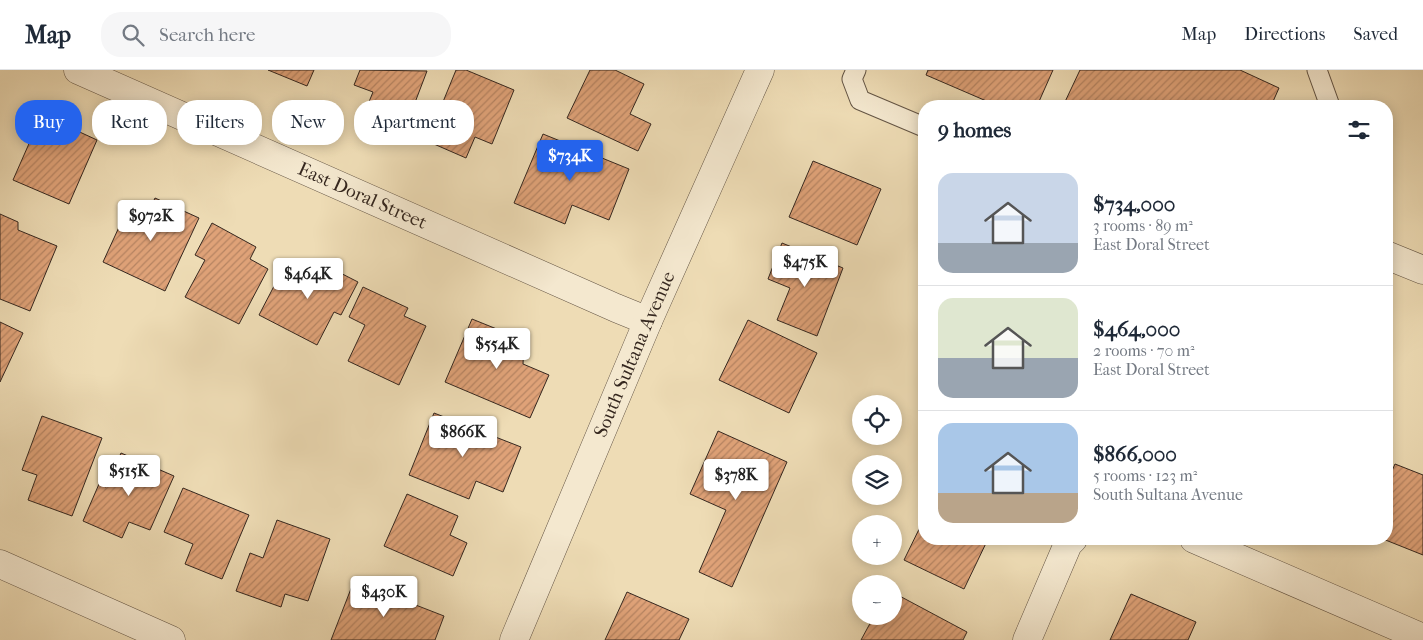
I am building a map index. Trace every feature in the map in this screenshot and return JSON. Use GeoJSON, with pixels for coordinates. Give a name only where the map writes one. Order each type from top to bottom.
{"type":"FeatureCollection","features":[{"type":"Feature","properties":{"kind":"street","name":"East Doral Street"},"geometry":{"type":"LineString","coordinates":[[78,70],[648,321]]}},
{"type":"Feature","properties":{"kind":"street","name":"South Sultana Avenue"},"geometry":{"type":"LineString","coordinates":[[514,640],[648,321],[760,70]]}},
{"type":"Feature","properties":{"kind":"street"},"geometry":{"type":"LineString","coordinates":[[1393,257],[1423,270]]}},
{"type":"Feature","properties":{"kind":"street"},"geometry":{"type":"LineString","coordinates":[[1027,640],[1068,545]]}},
{"type":"Feature","properties":{"kind":"street"},"geometry":{"type":"LineString","coordinates":[[1208,545],[1423,638]]}},
{"type":"Feature","properties":{"kind":"street"},"geometry":{"type":"LineString","coordinates":[[0,564],[171,640]]}},
{"type":"Feature","properties":{"kind":"lane"},"geometry":{"type":"LineString","coordinates":[[856,70],[852,80],[860,100],[918,124]]}},
{"type":"Feature","properties":{"kind":"lane"},"geometry":{"type":"LineString","coordinates":[[1318,70],[1328,100]]}},
{"type":"Feature","properties":{"kind":"building"},"geometry":{"type":"Polygon","coordinates":[[[268,70],[314,70],[307,86],[268,70]]]}},
{"type":"Feature","properties":{"kind":"building"},"geometry":{"type":"Polygon","coordinates":[[[360,70],[427,71],[416,100],[370,100],[373,92],[354,85],[360,70]]]}},
{"type":"Feature","properties":{"kind":"building"},"geometry":{"type":"Polygon","coordinates":[[[456,70],[466,70],[514,90],[492,144],[475,137],[474,139],[474,100],[444,100],[456,70]]]}},
{"type":"Feature","properties":{"kind":"building"},"geometry":{"type":"Polygon","coordinates":[[[590,70],[615,70],[644,84],[630,114],[651,124],[638,151],[567,118],[590,70]]]}},
{"type":"Feature","properties":{"kind":"building"},"geometry":{"type":"Polygon","coordinates":[[[928,70],[1053,70],[1040,100],[984,100],[926,75],[928,70]]]}},
{"type":"Feature","properties":{"kind":"building"},"geometry":{"type":"Polygon","coordinates":[[[1080,70],[1240,70],[1279,88],[1274,100],[1066,100],[1080,70]]]}},
{"type":"Feature","properties":{"kind":"building"},"geometry":{"type":"Polygon","coordinates":[[[82,133],[92,138],[92,145],[95,145],[69,204],[13,180],[28,145],[82,145],[82,133]]]}},
{"type":"Feature","properties":{"kind":"building"},"geometry":{"type":"Polygon","coordinates":[[[543,134],[629,169],[609,220],[572,205],[565,224],[514,203],[543,134]]]}},
{"type":"Feature","properties":{"kind":"building"},"geometry":{"type":"Polygon","coordinates":[[[436,145],[472,145],[466,158],[436,145]]]}},
{"type":"Feature","properties":{"kind":"building"},"geometry":{"type":"Polygon","coordinates":[[[813,161],[881,189],[857,245],[789,217],[813,161]]]}},
{"type":"Feature","properties":{"kind":"building"},"geometry":{"type":"Polygon","coordinates":[[[155,198],[199,218],[165,291],[103,262],[131,201],[150,209],[155,198]]]}},
{"type":"Feature","properties":{"kind":"building"},"geometry":{"type":"Polygon","coordinates":[[[0,214],[18,222],[18,230],[57,246],[30,311],[0,299],[0,214]]]}},
{"type":"Feature","properties":{"kind":"building"},"geometry":{"type":"Polygon","coordinates":[[[212,223],[256,247],[250,259],[268,269],[239,324],[185,297],[205,260],[195,255],[212,223]]]}},
{"type":"Feature","properties":{"kind":"building"},"geometry":{"type":"Polygon","coordinates":[[[782,243],[843,268],[817,336],[777,320],[790,288],[768,279],[782,243]]]}},
{"type":"Feature","properties":{"kind":"building"},"geometry":{"type":"Polygon","coordinates":[[[315,260],[358,282],[341,315],[334,312],[317,345],[259,315],[285,265],[307,277],[315,260]]]}},
{"type":"Feature","properties":{"kind":"building"},"geometry":{"type":"Polygon","coordinates":[[[363,287],[408,308],[404,316],[426,326],[399,385],[348,361],[365,325],[349,317],[363,287]]]}},
{"type":"Feature","properties":{"kind":"building"},"geometry":{"type":"Polygon","coordinates":[[[472,319],[524,340],[523,364],[549,375],[530,418],[445,382],[472,319]]]}},
{"type":"Feature","properties":{"kind":"building"},"geometry":{"type":"Polygon","coordinates":[[[748,320],[817,353],[789,413],[719,380],[748,320]]]}},
{"type":"Feature","properties":{"kind":"building"},"geometry":{"type":"Polygon","coordinates":[[[0,322],[23,333],[0,382],[0,322]]]}},
{"type":"Feature","properties":{"kind":"building"},"geometry":{"type":"Polygon","coordinates":[[[434,413],[521,447],[503,492],[476,481],[469,499],[409,475],[434,413]]]}},
{"type":"Feature","properties":{"kind":"building"},"geometry":{"type":"Polygon","coordinates":[[[42,416],[102,438],[72,516],[28,500],[37,475],[22,470],[42,416]]]}},
{"type":"Feature","properties":{"kind":"building"},"geometry":{"type":"Polygon","coordinates":[[[718,431],[787,462],[732,587],[699,572],[726,510],[690,494],[718,431]]]}},
{"type":"Feature","properties":{"kind":"building"},"geometry":{"type":"Polygon","coordinates":[[[121,453],[174,476],[150,530],[129,522],[122,538],[83,521],[99,484],[106,487],[121,453]]]}},
{"type":"Feature","properties":{"kind":"building"},"geometry":{"type":"Polygon","coordinates":[[[1395,464],[1423,475],[1423,555],[1393,543],[1393,468],[1395,464]]]}},
{"type":"Feature","properties":{"kind":"building"},"geometry":{"type":"Polygon","coordinates":[[[183,488],[249,515],[222,579],[185,564],[193,544],[164,532],[183,488]]]}},
{"type":"Feature","properties":{"kind":"building"},"geometry":{"type":"Polygon","coordinates":[[[407,494],[458,516],[450,535],[467,543],[453,576],[384,546],[407,494]]]}},
{"type":"Feature","properties":{"kind":"building"},"geometry":{"type":"Polygon","coordinates":[[[277,520],[330,539],[308,601],[285,594],[281,607],[236,591],[250,553],[263,558],[277,520]]]}},
{"type":"Feature","properties":{"kind":"building"},"geometry":{"type":"Polygon","coordinates":[[[918,531],[918,545],[985,545],[964,589],[904,560],[918,531]]]}},
{"type":"Feature","properties":{"kind":"building"},"geometry":{"type":"Polygon","coordinates":[[[354,581],[444,616],[435,640],[331,640],[354,581]]]}},
{"type":"Feature","properties":{"kind":"building"},"geometry":{"type":"Polygon","coordinates":[[[627,592],[689,619],[679,640],[605,640],[627,592]]]}},
{"type":"Feature","properties":{"kind":"building"},"geometry":{"type":"Polygon","coordinates":[[[1131,594],[1196,622],[1188,640],[1110,640],[1131,594]]]}},
{"type":"Feature","properties":{"kind":"building"},"geometry":{"type":"Polygon","coordinates":[[[902,597],[967,632],[963,640],[861,640],[869,625],[902,625],[902,597]]]}}]}
